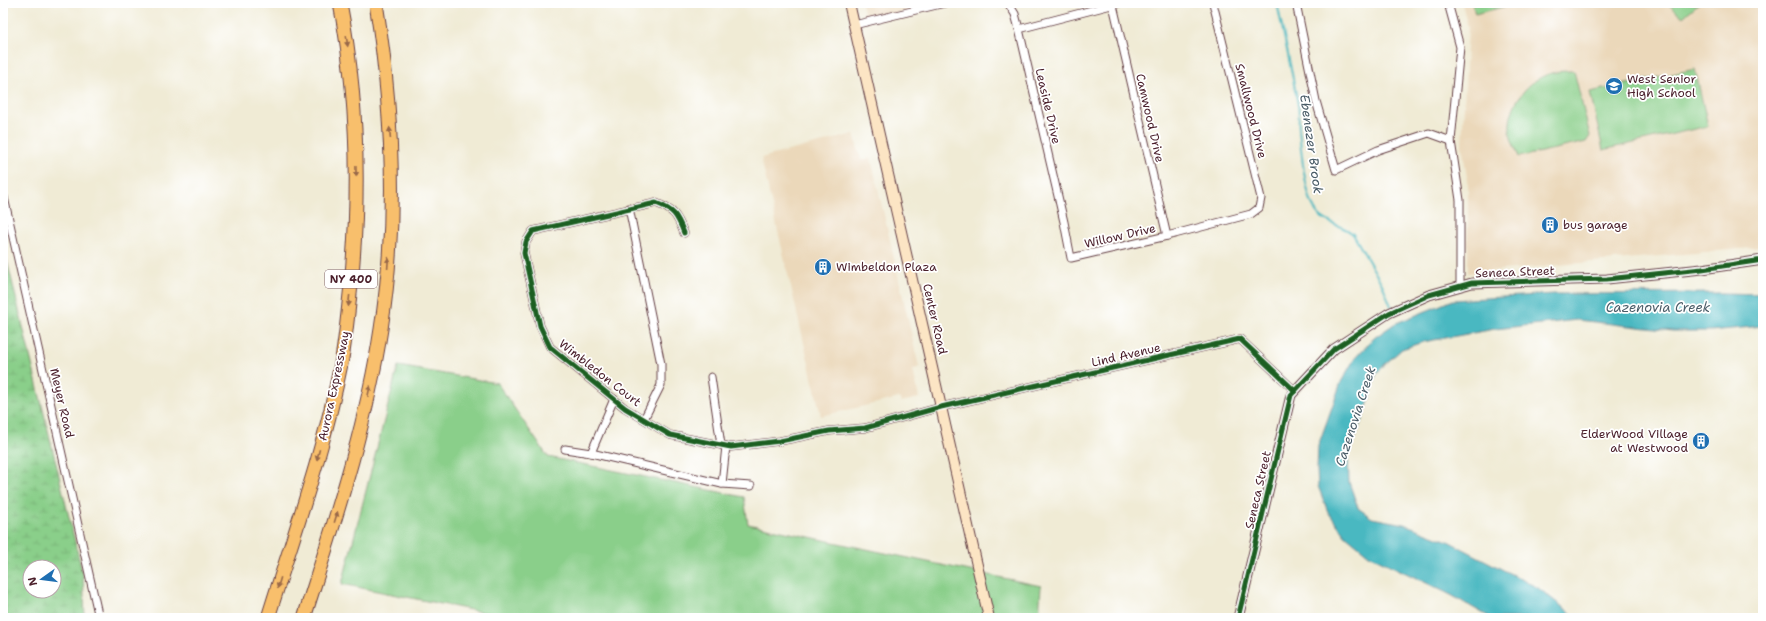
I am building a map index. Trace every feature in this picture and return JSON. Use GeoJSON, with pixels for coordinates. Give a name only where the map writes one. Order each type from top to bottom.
{"type":"FeatureCollection","features":[{"type":"Feature","properties":{"kind":"highway","name":"Aurora Expressway"},"geometry":{"type":"LineString","coordinates":[[268,618],[315,468],[341,363],[354,250],[356,138],[352,81],[340,3]]}},
{"type":"Feature","properties":{"kind":"highway","name":"NY 400"},"geometry":{"type":"LineString","coordinates":[[304,618],[346,484],[364,417],[381,328],[388,274],[392,159],[383,50],[376,3]]}},
{"type":"Feature","properties":{"kind":"main road","name":"Center Road"},"geometry":{"type":"LineString","coordinates":[[849,3],[989,618]]}},
{"type":"Feature","properties":{"kind":"street"},"geometry":{"type":"LineString","coordinates":[[854,25],[945,3]]}},
{"type":"Feature","properties":{"kind":"street","name":"Leaside Drive"},"geometry":{"type":"LineString","coordinates":[[1008,3],[1015,14],[1019,29],[1056,187]]}},
{"type":"Feature","properties":{"kind":"street","name":"Smallwood Drive"},"geometry":{"type":"LineString","coordinates":[[1213,3],[1261,198],[1255,212],[1244,216]]}},
{"type":"Feature","properties":{"kind":"street"},"geometry":{"type":"LineString","coordinates":[[1296,3],[1316,101],[1336,170],[1378,150],[1430,133],[1451,141]]}},
{"type":"Feature","properties":{"kind":"street"},"geometry":{"type":"LineString","coordinates":[[1448,3],[1460,48],[1451,141],[1460,200],[1460,286]]}},
{"type":"Feature","properties":{"kind":"street"},"geometry":{"type":"LineString","coordinates":[[1019,29],[1116,4]]}},
{"type":"Feature","properties":{"kind":"street","name":"Camwood Drive"},"geometry":{"type":"LineString","coordinates":[[1116,4],[1167,236]]}},
{"type":"Feature","properties":{"kind":"street","name":"Willow Drive"},"geometry":{"type":"LineString","coordinates":[[1056,187],[1071,258],[1167,236],[1244,216]]}},
{"type":"Feature","properties":{"kind":"street","name":"Meyer Road"},"geometry":{"type":"LineString","coordinates":[[3,192],[99,618]]}},
{"type":"Feature","properties":{"kind":"street","name":"Wimbledon Court"},"geometry":{"type":"LineString","coordinates":[[684,233],[678,216],[668,208],[656,203],[533,231],[526,242],[524,253],[540,326],[550,347],[614,399],[670,435],[731,447],[780,441],[830,431],[865,428],[941,407]]}},
{"type":"Feature","properties":{"kind":"street","name":"Wimbledon Court"},"geometry":{"type":"LineString","coordinates":[[629,208],[661,364],[661,385],[644,419]]}},
{"type":"Feature","properties":{"kind":"street","name":"Seneca Street"},"geometry":{"type":"LineString","coordinates":[[1238,618],[1291,395],[1334,349],[1384,317],[1429,295],[1472,283],[1607,279],[1702,269],[1763,260]]}},
{"type":"Feature","properties":{"kind":"street","name":"Lind Avenue"},"geometry":{"type":"LineString","coordinates":[[941,407],[1240,339],[1295,391]]}},
{"type":"Feature","properties":{"kind":"street"},"geometry":{"type":"LineString","coordinates":[[711,377],[724,445],[722,484]]}},
{"type":"Feature","properties":{"kind":"street"},"geometry":{"type":"LineString","coordinates":[[591,453],[614,399]]}},
{"type":"Feature","properties":{"kind":"street"},"geometry":{"type":"LineString","coordinates":[[566,449],[591,453],[722,484],[751,486]]}},
{"type":"Feature","properties":{"kind":"shaded area"},"geometry":{"type":"Polygon","coordinates":[[[862,3],[937,3],[866,21],[862,3]]]}},
{"type":"Feature","properties":{"kind":"shaded area","name":"West Senior High School"},"geometry":{"type":"Polygon","coordinates":[[[1462,3],[1763,3],[1763,247],[1468,273],[1468,184],[1462,145],[1468,28],[1462,3]]]}},
{"type":"Feature","properties":{"kind":"shaded area"},"geometry":{"type":"Polygon","coordinates":[[[854,134],[861,160],[871,158],[919,367],[913,370],[919,398],[901,402],[899,398],[821,416],[761,158],[854,134]]]}},
{"type":"Feature","properties":{"kind":"green space"},"geometry":{"type":"Polygon","coordinates":[[[1472,3],[1519,3],[1475,14],[1472,3]]]}},
{"type":"Feature","properties":{"kind":"green space"},"geometry":{"type":"Polygon","coordinates":[[[1667,3],[1699,3],[1683,17],[1667,3]]]}},
{"type":"Feature","properties":{"kind":"green space"},"geometry":{"type":"Polygon","coordinates":[[[1695,69],[1708,126],[1603,150],[1590,92],[1695,69]]]}},
{"type":"Feature","properties":{"kind":"green space"},"geometry":{"type":"Polygon","coordinates":[[[1574,71],[1590,136],[1586,142],[1519,157],[1510,134],[1510,122],[1519,97],[1531,84],[1546,75],[1556,72],[1574,71]]]}},
{"type":"Feature","properties":{"kind":"green space"},"geometry":{"type":"Polygon","coordinates":[[[3,244],[83,575],[85,618],[3,618],[3,244]]]}},
{"type":"Feature","properties":{"kind":"green space"},"geometry":{"type":"Polygon","coordinates":[[[398,366],[497,383],[548,457],[744,497],[748,524],[1041,586],[1039,618],[511,618],[342,584],[398,366]]]}},
{"type":"Feature","properties":{"kind":"water","name":"Cazenovia Creek"},"geometry":{"type":"Polygon","coordinates":[[[1554,294],[1763,294],[1763,326],[1710,331],[1673,331],[1577,320],[1495,329],[1423,342],[1402,349],[1385,364],[1376,375],[1370,398],[1348,457],[1349,482],[1358,508],[1372,518],[1404,524],[1448,541],[1538,588],[1577,618],[1491,618],[1451,595],[1369,555],[1345,535],[1328,512],[1318,486],[1318,446],[1341,382],[1355,358],[1374,338],[1394,324],[1453,300],[1554,294]]]}},
{"type":"Feature","properties":{"kind":"waterway","name":"Ebenezer Brook"},"geometry":{"type":"LineString","coordinates":[[1277,3],[1299,108],[1299,126],[1304,175],[1310,199],[1319,215],[1353,234],[1383,286],[1391,306]]}},
{"type":"Feature","properties":{"kind":"cycle path"},"geometry":{"type":"LineString","coordinates":[[684,233],[677,217],[667,208],[656,203],[533,231],[526,242],[524,253],[540,326],[550,347],[625,408],[670,435],[731,447],[780,441],[829,431],[865,428],[941,407],[1240,339],[1295,391]]}},
{"type":"Feature","properties":{"kind":"cycle path"},"geometry":{"type":"LineString","coordinates":[[1238,618],[1291,395],[1334,349],[1389,313],[1429,295],[1472,283],[1607,279],[1702,269],[1763,260]]}},
{"type":"Feature","properties":{"kind":"place","name":"West Senior High School"},"geometry":{"type":"Point","coordinates":[1614,86]}},
{"type":"Feature","properties":{"kind":"place","name":"bus garage"},"geometry":{"type":"Point","coordinates":[1550,225]}},
{"type":"Feature","properties":{"kind":"place","name":"Wimbeldon Plaza"},"geometry":{"type":"Point","coordinates":[823,267]}},
{"type":"Feature","properties":{"kind":"place","name":"ElderWood Village at Westwood"},"geometry":{"type":"Point","coordinates":[1701,441]}}]}
